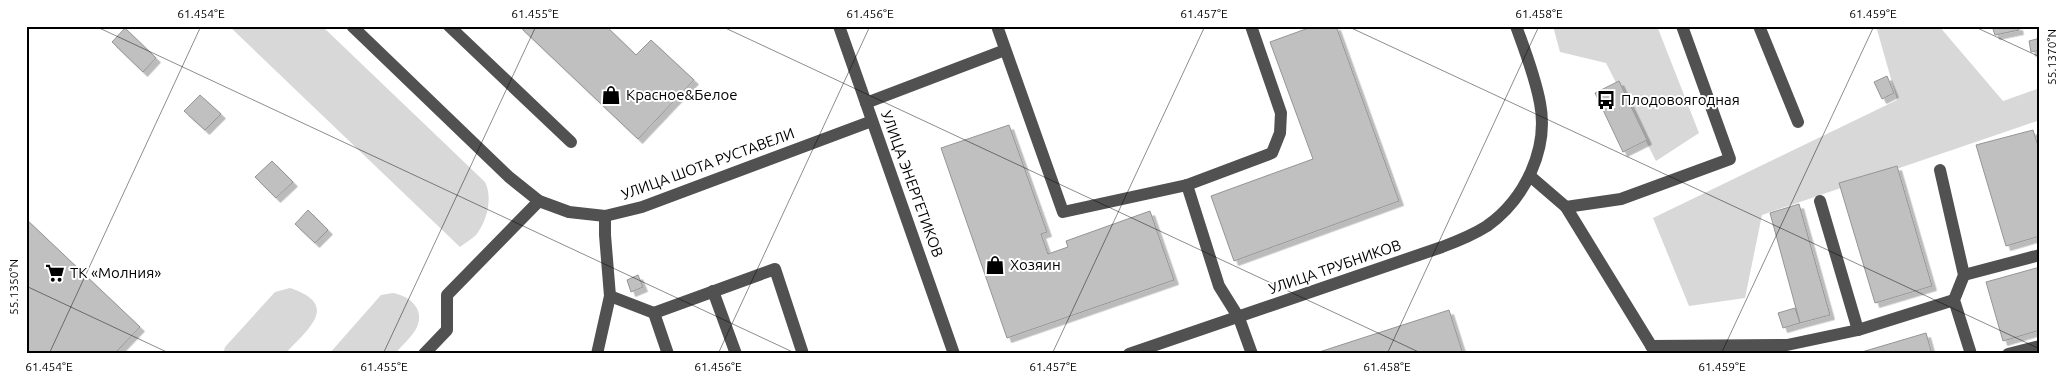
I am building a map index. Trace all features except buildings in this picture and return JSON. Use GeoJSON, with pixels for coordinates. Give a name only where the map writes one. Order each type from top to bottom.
{"type":"FeatureCollection","features":[{"type":"Feature","properties":{"kind":"street","name":"УЛИЦА ШОТА РУСТАВЕЛИ"},"geometry":{"type":"LineString","coordinates":[[352,26],[509,177],[539,202],[569,212],[605,216],[669,198],[872,121]]}},
{"type":"Feature","properties":{"kind":"street"},"geometry":{"type":"LineString","coordinates":[[449,26],[571,142]]}},
{"type":"Feature","properties":{"kind":"street","name":"УЛИЦА ЭНЕРГЕТИКОВ"},"geometry":{"type":"LineString","coordinates":[[839,26],[954,354]]}},
{"type":"Feature","properties":{"kind":"street"},"geometry":{"type":"LineString","coordinates":[[997,26],[1063,212],[1187,185],[1272,153],[1280,133],[1281,113],[1251,26]]}},
{"type":"Feature","properties":{"kind":"street","name":"УЛИЦА ТРУБНИКОВ"},"geometry":{"type":"LineString","coordinates":[[1129,354],[1239,318],[1464,239],[1488,225],[1517,196],[1530,176],[1539,148],[1542,126],[1541,104],[1516,26]]}},
{"type":"Feature","properties":{"kind":"street"},"geometry":{"type":"LineString","coordinates":[[1566,207],[1621,199],[1730,160],[1682,26]]}},
{"type":"Feature","properties":{"kind":"street"},"geometry":{"type":"LineString","coordinates":[[1759,26],[1798,122]]}},
{"type":"Feature","properties":{"kind":"street"},"geometry":{"type":"LineString","coordinates":[[866,103],[1005,50]]}},
{"type":"Feature","properties":{"kind":"street"},"geometry":{"type":"LineString","coordinates":[[1940,170],[1964,275],[1954,300],[1971,354]]}},
{"type":"Feature","properties":{"kind":"street"},"geometry":{"type":"LineString","coordinates":[[1530,176],[1566,207],[1654,350],[1787,345],[1858,330],[1954,300]]}},
{"type":"Feature","properties":{"kind":"street"},"geometry":{"type":"LineString","coordinates":[[1187,185],[1219,286],[1239,318],[1252,354]]}},
{"type":"Feature","properties":{"kind":"street"},"geometry":{"type":"LineString","coordinates":[[1820,201],[1858,330]]}},
{"type":"Feature","properties":{"kind":"street"},"geometry":{"type":"LineString","coordinates":[[424,354],[447,330],[447,295],[539,202]]}},
{"type":"Feature","properties":{"kind":"street"},"geometry":{"type":"LineString","coordinates":[[597,354],[610,296],[605,216]]}},
{"type":"Feature","properties":{"kind":"street"},"geometry":{"type":"LineString","coordinates":[[1964,275],[2040,255]]}},
{"type":"Feature","properties":{"kind":"street"},"geometry":{"type":"LineString","coordinates":[[610,296],[654,313],[775,269],[803,354]]}},
{"type":"Feature","properties":{"kind":"street"},"geometry":{"type":"LineString","coordinates":[[713,291],[736,354]]}},
{"type":"Feature","properties":{"kind":"street"},"geometry":{"type":"LineString","coordinates":[[654,313],[668,354]]}},
{"type":"Feature","properties":{"kind":"street"},"geometry":{"type":"LineString","coordinates":[[2008,354],[2040,346]]}},
{"type":"Feature","properties":{"kind":"shaded area"},"geometry":{"type":"Polygon","coordinates":[[[229,26],[322,26],[485,182],[489,195],[488,209],[476,235],[460,247],[229,26]]]}},
{"type":"Feature","properties":{"kind":"shaded area"},"geometry":{"type":"Polygon","coordinates":[[[1553,26],[1657,26],[1699,133],[1656,161],[1606,63],[1560,52],[1553,26]]]}},
{"type":"Feature","properties":{"kind":"shaded area"},"geometry":{"type":"Polygon","coordinates":[[[1876,26],[1939,26],[2003,101],[2040,88],[2040,120],[1762,215],[1745,298],[1689,306],[1653,218],[1897,100],[1876,26]]]}},
{"type":"Feature","properties":{"kind":"shaded area"},"geometry":{"type":"Polygon","coordinates":[[[290,288],[305,295],[314,302],[317,310],[310,327],[285,354],[223,354],[225,347],[275,292],[290,288]]]}},
{"type":"Feature","properties":{"kind":"shaded area"},"geometry":{"type":"Polygon","coordinates":[[[393,293],[406,297],[411,301],[418,310],[419,316],[416,329],[395,354],[329,354],[381,295],[393,293]]]}},
{"type":"Feature","properties":{"kind":"place","name":"Красное&Белое"},"geometry":{"type":"Point","coordinates":[611,95]}},
{"type":"Feature","properties":{"kind":"place","name":"Плодовоягодная"},"geometry":{"type":"Point","coordinates":[1606,100]}},
{"type":"Feature","properties":{"kind":"place","name":"Хозяин"},"geometry":{"type":"Point","coordinates":[995,265]}},
{"type":"Feature","properties":{"kind":"place","name":"ТК «Молния»"},"geometry":{"type":"Point","coordinates":[55,273]}}]}
